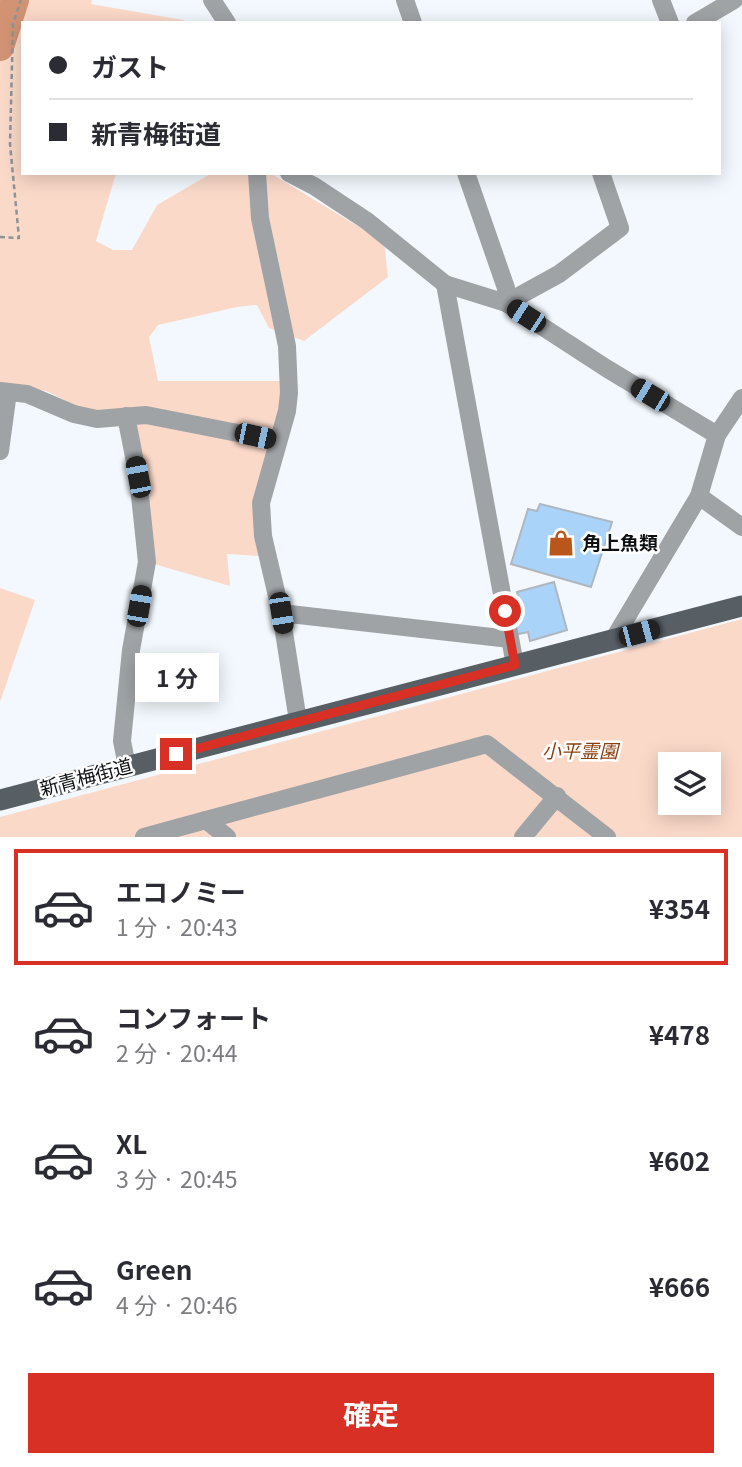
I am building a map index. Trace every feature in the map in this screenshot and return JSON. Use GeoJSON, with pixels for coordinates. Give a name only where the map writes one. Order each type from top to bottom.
{"type":"FeatureCollection","features":[{"type":"Feature","properties":{"kind":"main road","name":"新青梅街道"},"geometry":{"type":"LineString","coordinates":[[0,800],[742,606]]}},
{"type":"Feature","properties":{"kind":"street"},"geometry":{"type":"LineString","coordinates":[[212,0],[226,21]]}},
{"type":"Feature","properties":{"kind":"street"},"geometry":{"type":"LineString","coordinates":[[405,0],[412,21]]}},
{"type":"Feature","properties":{"kind":"street"},"geometry":{"type":"LineString","coordinates":[[661,0],[669,21]]}},
{"type":"Feature","properties":{"kind":"street"},"geometry":{"type":"LineString","coordinates":[[698,21],[734,0]]}},
{"type":"Feature","properties":{"kind":"street"},"geometry":{"type":"LineString","coordinates":[[257,175],[260,218],[287,346],[289,393],[287,411],[261,503],[263,536],[281,613],[298,721]]}},
{"type":"Feature","properties":{"kind":"street"},"geometry":{"type":"LineString","coordinates":[[293,175],[367,221],[445,284],[506,303],[717,435]]}},
{"type":"Feature","properties":{"kind":"street"},"geometry":{"type":"LineString","coordinates":[[467,175],[506,288],[506,303]]}},
{"type":"Feature","properties":{"kind":"street"},"geometry":{"type":"LineString","coordinates":[[506,303],[559,274],[620,228],[602,175]]}},
{"type":"Feature","properties":{"kind":"street"},"geometry":{"type":"LineString","coordinates":[[445,284],[515,665]]}},
{"type":"Feature","properties":{"kind":"street"},"geometry":{"type":"LineString","coordinates":[[0,451],[4,391],[27,394],[74,414],[97,419],[146,415],[278,441]]}},
{"type":"Feature","properties":{"kind":"street"},"geometry":{"type":"LineString","coordinates":[[613,640],[699,496],[717,435],[742,398]]}},
{"type":"Feature","properties":{"kind":"street"},"geometry":{"type":"LineString","coordinates":[[126,416],[138,477],[147,562],[131,650],[122,741],[127,766]]}},
{"type":"Feature","properties":{"kind":"street"},"geometry":{"type":"LineString","coordinates":[[699,496],[742,527]]}},
{"type":"Feature","properties":{"kind":"street"},"geometry":{"type":"LineString","coordinates":[[281,613],[510,639]]}},
{"type":"Feature","properties":{"kind":"street"},"geometry":{"type":"LineString","coordinates":[[144,837],[216,831],[487,744],[607,837]]}},
{"type":"Feature","properties":{"kind":"street"},"geometry":{"type":"LineString","coordinates":[[523,837],[557,796]]}},
{"type":"Feature","properties":{"kind":"path"},"geometry":{"type":"LineString","coordinates":[[0,237],[19,238],[9,144],[13,24],[21,0]]}},
{"type":"Feature","properties":{"kind":"green space"},"geometry":{"type":"Polygon","coordinates":[[[0,0],[92,0],[91,4],[185,21],[21,21],[21,175],[115,175],[96,241],[113,250],[132,250],[157,205],[209,175],[273,175],[384,242],[388,277],[304,341],[269,328],[257,305],[158,325],[149,337],[158,381],[280,381],[282,403],[255,506],[258,556],[227,554],[230,586],[154,564],[130,410],[91,413],[46,391],[0,384],[0,0]]]}},
{"type":"Feature","properties":{"kind":"green space"},"geometry":{"type":"Polygon","coordinates":[[[0,588],[35,600],[0,702],[0,588]]]}},
{"type":"Feature","properties":{"kind":"green space","name":"小平霊園"},"geometry":{"type":"Polygon","coordinates":[[[742,619],[742,837],[0,837],[0,817],[742,619]]]}},
{"type":"Feature","properties":{"kind":"building","name":"角上魚類"},"geometry":{"type":"Polygon","coordinates":[[[540,504],[612,522],[591,587],[511,564],[528,509],[537,511],[540,504]]]}},
{"type":"Feature","properties":{"kind":"building"},"geometry":{"type":"Polygon","coordinates":[[[554,582],[567,630],[530,641],[528,632],[514,635],[509,609],[520,606],[517,592],[554,582]]]}},
{"type":"Feature","properties":{"kind":"waterway"},"geometry":{"type":"LineString","coordinates":[[0,47],[15,0]]}},
{"type":"Feature","properties":{"kind":"place","name":"角上魚類"},"geometry":{"type":"Point","coordinates":[561,543]}},
{"type":"Feature","properties":{"kind":"route"},"geometry":{"type":"LineString","coordinates":[[176,754],[515,665],[505,611]]}}]}
